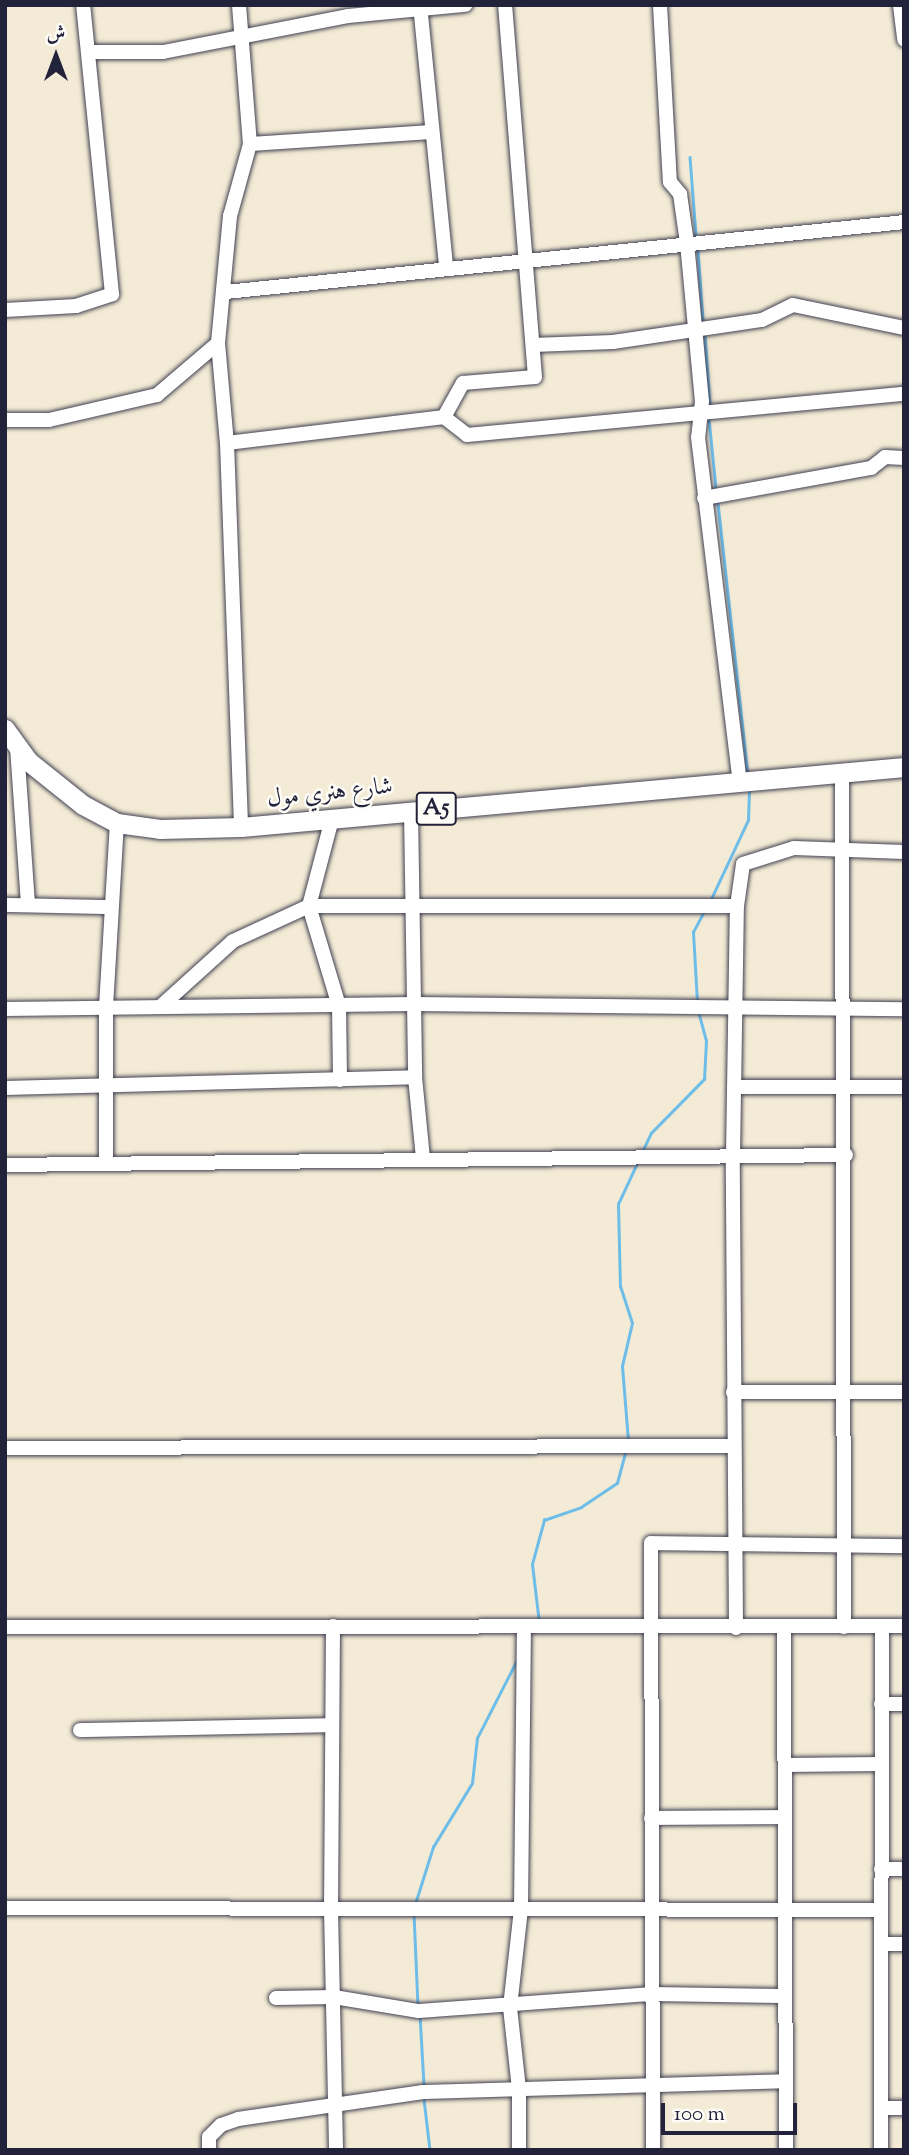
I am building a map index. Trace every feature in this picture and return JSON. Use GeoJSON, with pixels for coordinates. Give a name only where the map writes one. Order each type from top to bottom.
{"type":"FeatureCollection","features":[{"type":"Feature","properties":{"kind":"highway","name":"شارع هنري مول"},"geometry":{"type":"LineString","coordinates":[[5,729],[11,751],[55,785],[117,822],[160,829],[241,827],[904,766]]}},
{"type":"Feature","properties":{"kind":"street"},"geometry":{"type":"LineString","coordinates":[[5,310],[76,306],[112,294],[83,5]]}},
{"type":"Feature","properties":{"kind":"street"},"geometry":{"type":"LineString","coordinates":[[239,5],[250,144],[230,216],[226,292],[218,343],[228,443],[241,827]]}},
{"type":"Feature","properties":{"kind":"street"},"geometry":{"type":"LineString","coordinates":[[89,52],[163,52],[347,10],[465,5]]}},
{"type":"Feature","properties":{"kind":"street"},"geometry":{"type":"LineString","coordinates":[[444,417],[463,383],[536,377],[505,5]]}},
{"type":"Feature","properties":{"kind":"street"},"geometry":{"type":"LineString","coordinates":[[660,5],[670,182],[680,194],[687,243],[701,412],[698,437],[740,783]]}},
{"type":"Feature","properties":{"kind":"street"},"geometry":{"type":"LineString","coordinates":[[900,5],[904,40]]}},
{"type":"Feature","properties":{"kind":"street"},"geometry":{"type":"LineString","coordinates":[[420,7],[446,267]]}},
{"type":"Feature","properties":{"kind":"street"},"geometry":{"type":"LineString","coordinates":[[250,144],[432,132]]}},
{"type":"Feature","properties":{"kind":"street"},"geometry":{"type":"LineString","coordinates":[[226,292],[446,267],[904,222]]}},
{"type":"Feature","properties":{"kind":"street"},"geometry":{"type":"LineString","coordinates":[[533,345],[613,342],[762,320],[793,305],[904,328]]}},
{"type":"Feature","properties":{"kind":"street"},"geometry":{"type":"LineString","coordinates":[[5,420],[49,420],[157,395],[218,343]]}},
{"type":"Feature","properties":{"kind":"street"},"geometry":{"type":"LineString","coordinates":[[228,443],[444,417],[467,435],[904,394]]}},
{"type":"Feature","properties":{"kind":"street"},"geometry":{"type":"LineString","coordinates":[[704,498],[871,468],[885,457],[904,458]]}},
{"type":"Feature","properties":{"kind":"street"},"geometry":{"type":"LineString","coordinates":[[11,751],[28,905]]}},
{"type":"Feature","properties":{"kind":"street"},"geometry":{"type":"LineString","coordinates":[[842,773],[846,1086],[844,1627]]}},
{"type":"Feature","properties":{"kind":"street"},"geometry":{"type":"LineString","coordinates":[[411,811],[415,1077],[422,1158]]}},
{"type":"Feature","properties":{"kind":"street"},"geometry":{"type":"LineString","coordinates":[[331,819],[309,906],[339,1006],[340,1080]]}},
{"type":"Feature","properties":{"kind":"street"},"geometry":{"type":"LineString","coordinates":[[106,1163],[106,1007],[117,822]]}},
{"type":"Feature","properties":{"kind":"street"},"geometry":{"type":"LineString","coordinates":[[736,1628],[733,1155],[737,906],[743,864],[794,848],[904,852]]}},
{"type":"Feature","properties":{"kind":"street"},"geometry":{"type":"LineString","coordinates":[[160,1007],[233,942],[309,906],[412,903],[737,906]]}},
{"type":"Feature","properties":{"kind":"street"},"geometry":{"type":"LineString","coordinates":[[5,905],[110,907]]}},
{"type":"Feature","properties":{"kind":"street"},"geometry":{"type":"LineString","coordinates":[[5,1009],[414,1004],[904,1009]]}},
{"type":"Feature","properties":{"kind":"street"},"geometry":{"type":"LineString","coordinates":[[5,1088],[415,1077]]}},
{"type":"Feature","properties":{"kind":"street"},"geometry":{"type":"LineString","coordinates":[[734,1087],[904,1087]]}},
{"type":"Feature","properties":{"kind":"street"},"geometry":{"type":"LineString","coordinates":[[5,1165],[846,1155]]}},
{"type":"Feature","properties":{"kind":"street"},"geometry":{"type":"LineString","coordinates":[[733,1392],[904,1392]]}},
{"type":"Feature","properties":{"kind":"street"},"geometry":{"type":"LineString","coordinates":[[5,1448],[734,1446]]}},
{"type":"Feature","properties":{"kind":"street"},"geometry":{"type":"LineString","coordinates":[[653,2150],[651,1543],[904,1546]]}},
{"type":"Feature","properties":{"kind":"street"},"geometry":{"type":"LineString","coordinates":[[333,1626],[331,1909],[336,2150]]}},
{"type":"Feature","properties":{"kind":"street"},"geometry":{"type":"LineString","coordinates":[[5,1627],[904,1626]]}},
{"type":"Feature","properties":{"kind":"street"},"geometry":{"type":"LineString","coordinates":[[519,2150],[519,2089],[510,2007],[521,1909],[524,1627]]}},
{"type":"Feature","properties":{"kind":"street"},"geometry":{"type":"LineString","coordinates":[[881,1627],[881,2150]]}},
{"type":"Feature","properties":{"kind":"street"},"geometry":{"type":"LineString","coordinates":[[784,1628],[786,2150]]}},
{"type":"Feature","properties":{"kind":"street"},"geometry":{"type":"LineString","coordinates":[[881,1704],[904,1704]]}},
{"type":"Feature","properties":{"kind":"street"},"geometry":{"type":"LineString","coordinates":[[80,1730],[332,1725]]}},
{"type":"Feature","properties":{"kind":"street"},"geometry":{"type":"LineString","coordinates":[[785,1765],[881,1764]]}},
{"type":"Feature","properties":{"kind":"street"},"geometry":{"type":"LineString","coordinates":[[651,1818],[785,1817]]}},
{"type":"Feature","properties":{"kind":"street"},"geometry":{"type":"LineString","coordinates":[[881,1869],[904,1869]]}},
{"type":"Feature","properties":{"kind":"street"},"geometry":{"type":"LineString","coordinates":[[5,1908],[881,1910]]}},
{"type":"Feature","properties":{"kind":"street"},"geometry":{"type":"LineString","coordinates":[[881,1944],[904,1944]]}},
{"type":"Feature","properties":{"kind":"street"},"geometry":{"type":"LineString","coordinates":[[276,1998],[334,1997],[419,2011],[510,2007],[652,1994],[784,1996]]}},
{"type":"Feature","properties":{"kind":"street"},"geometry":{"type":"LineString","coordinates":[[209,2150],[209,2137],[221,2125],[336,2103],[423,2092],[785,2081]]}},
{"type":"Feature","properties":{"kind":"street"},"geometry":{"type":"LineString","coordinates":[[881,2108],[904,2108]]}},
{"type":"Feature","properties":{"kind":"waterway"},"geometry":{"type":"LineString","coordinates":[[690,157],[696,235]]}},
{"type":"Feature","properties":{"kind":"waterway"},"geometry":{"type":"LineString","coordinates":[[698,250],[703,320]]}},
{"type":"Feature","properties":{"kind":"waterway"},"geometry":{"type":"LineString","coordinates":[[705,335],[710,404]]}},
{"type":"Feature","properties":{"kind":"waterway"},"geometry":{"type":"LineString","coordinates":[[709,419],[716,488]]}},
{"type":"Feature","properties":{"kind":"waterway"},"geometry":{"type":"LineString","coordinates":[[718,503],[748,773]]}},
{"type":"Feature","properties":{"kind":"waterway"},"geometry":{"type":"LineString","coordinates":[[711,899],[748,820],[749,791]]}},
{"type":"Feature","properties":{"kind":"waterway"},"geometry":{"type":"LineString","coordinates":[[697,1002],[693,932],[703,913]]}},
{"type":"Feature","properties":{"kind":"waterway"},"geometry":{"type":"LineString","coordinates":[[642,1152],[651,1133],[704,1079],[706,1041],[698,1012]]}},
{"type":"Feature","properties":{"kind":"waterway"},"geometry":{"type":"LineString","coordinates":[[628,1441],[622,1366],[632,1323],[620,1287],[618,1204],[638,1161]]}},
{"type":"Feature","properties":{"kind":"waterway"},"geometry":{"type":"LineString","coordinates":[[539,1623],[532,1564],[544,1520],[581,1507],[617,1483],[626,1450]]}},
{"type":"Feature","properties":{"kind":"waterway"},"geometry":{"type":"LineString","coordinates":[[415,1904],[433,1847],[472,1783],[477,1738],[518,1658]]}},
{"type":"Feature","properties":{"kind":"waterway"},"geometry":{"type":"LineString","coordinates":[[414,1914],[418,2005]]}},
{"type":"Feature","properties":{"kind":"waterway"},"geometry":{"type":"LineString","coordinates":[[420,2015],[424,2085]]}},
{"type":"Feature","properties":{"kind":"waterway"},"geometry":{"type":"LineString","coordinates":[[424,2099],[430,2150]]}}]}
